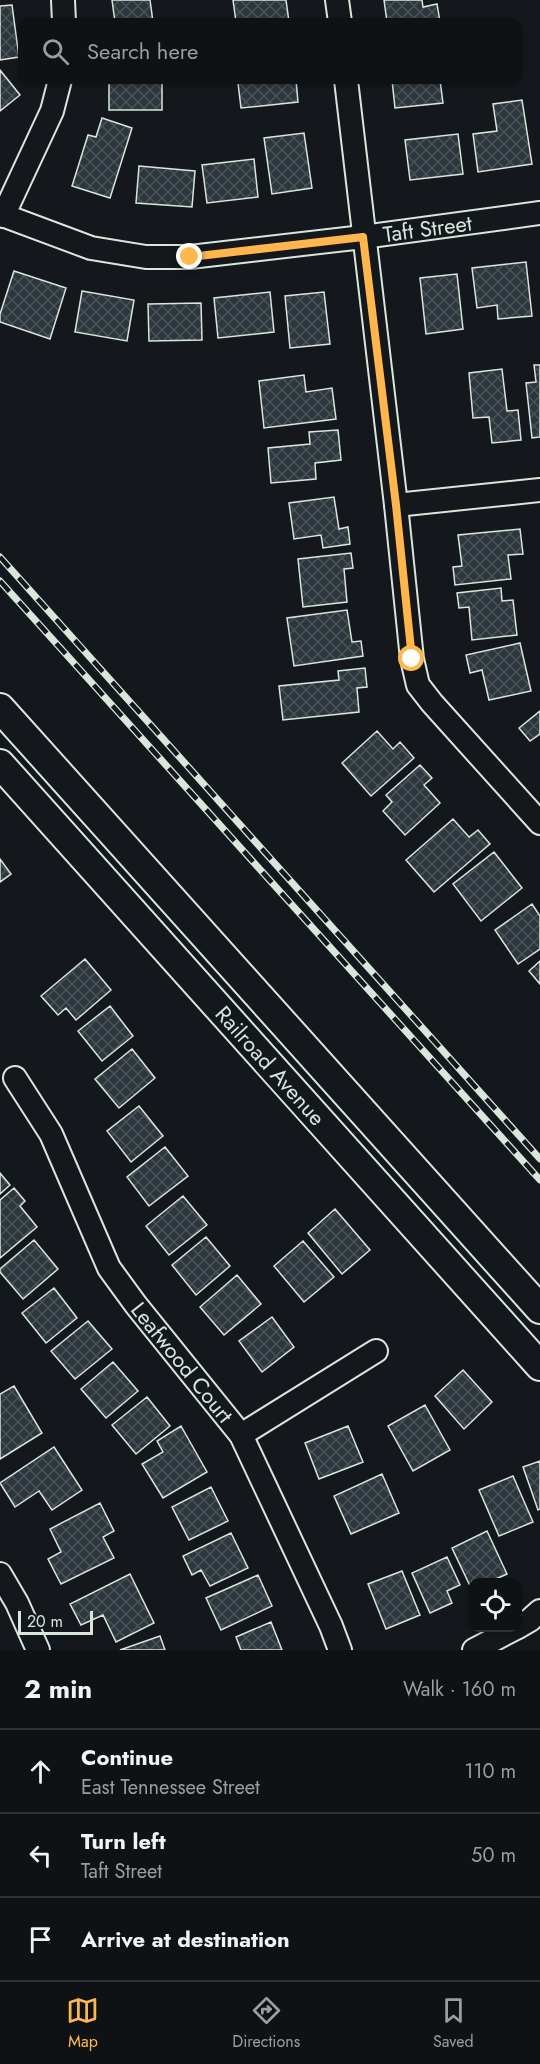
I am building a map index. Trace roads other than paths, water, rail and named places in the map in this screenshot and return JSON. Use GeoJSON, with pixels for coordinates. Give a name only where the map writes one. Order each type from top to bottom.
{"type":"FeatureCollection","features":[{"type":"Feature","properties":{"kind":"street"},"geometry":{"type":"LineString","coordinates":[[63,0],[64,18]]}},
{"type":"Feature","properties":{"kind":"street"},"geometry":{"type":"LineString","coordinates":[[337,0],[339,18]]}},
{"type":"Feature","properties":{"kind":"street"},"geometry":{"type":"LineString","coordinates":[[2,215],[52,111],[59,84]]}},
{"type":"Feature","properties":{"kind":"street"},"geometry":{"type":"LineString","coordinates":[[346,84],[412,659],[418,685],[540,823]]}},
{"type":"Feature","properties":{"kind":"street","name":"Taft Street"},"geometry":{"type":"LineString","coordinates":[[2,215],[91,248],[146,257],[190,257],[540,213]]}},
{"type":"Feature","properties":{"kind":"street"},"geometry":{"type":"LineString","coordinates":[[396,505],[540,490]]}},
{"type":"Feature","properties":{"kind":"street","name":"Railroad Avenue"},"geometry":{"type":"LineString","coordinates":[[0,708],[540,1309]]}},
{"type":"Feature","properties":{"kind":"street","name":"Railroad Avenue"},"geometry":{"type":"LineString","coordinates":[[0,764],[540,1366]]}},
{"type":"Feature","properties":{"kind":"street","name":"Leafwood Court"},"geometry":{"type":"LineString","coordinates":[[15,1078],[51,1134],[110,1268],[136,1305],[241,1435],[331,1626],[340,1650]]}},
{"type":"Feature","properties":{"kind":"street"},"geometry":{"type":"LineString","coordinates":[[241,1435],[376,1351]]}},
{"type":"Feature","properties":{"kind":"street"},"geometry":{"type":"LineString","coordinates":[[0,1574],[17,1602],[38,1650]]}},
{"type":"Feature","properties":{"kind":"street"},"geometry":{"type":"LineString","coordinates":[[522,1624],[540,1611]]}},
{"type":"Feature","properties":{"kind":"street"},"geometry":{"type":"LineString","coordinates":[[474,1650],[508,1632]]}},
{"type":"Feature","properties":{"kind":"railway"},"geometry":{"type":"LineString","coordinates":[[0,557],[540,1159]]}},
{"type":"Feature","properties":{"kind":"railway"},"geometry":{"type":"LineString","coordinates":[[0,581],[540,1180]]}}]}
